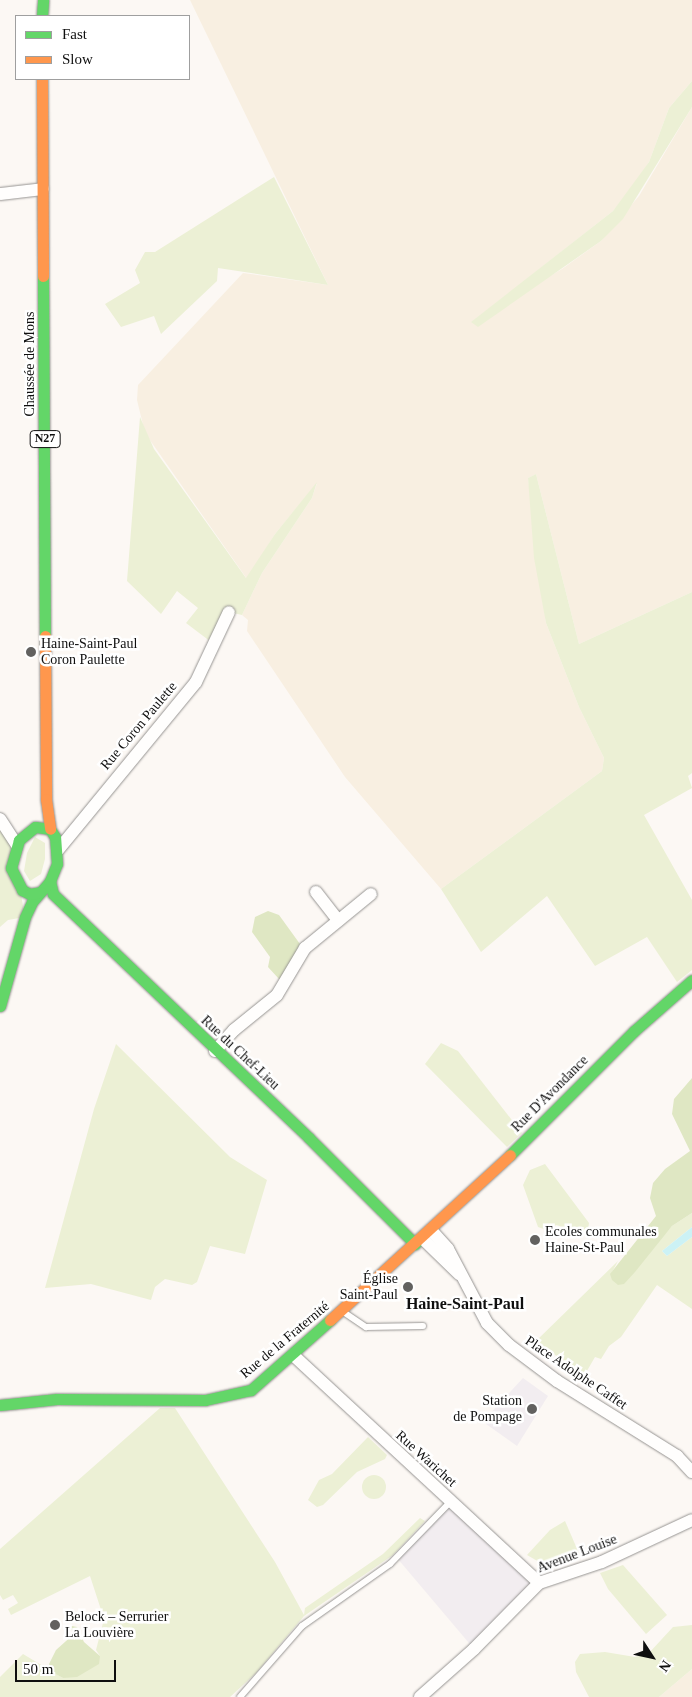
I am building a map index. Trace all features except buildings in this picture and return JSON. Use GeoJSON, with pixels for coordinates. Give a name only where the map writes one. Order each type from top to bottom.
{"type":"FeatureCollection","features":[{"type":"Feature","properties":{"kind":"street"},"geometry":{"type":"LineString","coordinates":[[42,0],[42,15]]}},
{"type":"Feature","properties":{"kind":"street","name":"Chaussée de Mons"},"geometry":{"type":"LineString","coordinates":[[42,80],[46,799]]}},
{"type":"Feature","properties":{"kind":"street"},"geometry":{"type":"LineString","coordinates":[[0,194],[43,189]]}},
{"type":"Feature","properties":{"kind":"street","name":"Rue Coron Paulette"},"geometry":{"type":"LineString","coordinates":[[58,850],[196,682],[229,612]]}},
{"type":"Feature","properties":{"kind":"street","name":"N27"},"geometry":{"type":"LineString","coordinates":[[17,845],[27,831],[35,827],[46,799]]}},
{"type":"Feature","properties":{"kind":"street","name":"N27"},"geometry":{"type":"LineString","coordinates":[[46,799],[50,829],[58,850]]}},
{"type":"Feature","properties":{"kind":"street"},"geometry":{"type":"LineString","coordinates":[[0,820],[17,845],[12,868],[22,890],[25,918]]}},
{"type":"Feature","properties":{"kind":"street"},"geometry":{"type":"LineString","coordinates":[[35,827],[50,829]]}},
{"type":"Feature","properties":{"kind":"street"},"geometry":{"type":"LineString","coordinates":[[0,1006],[25,918],[40,892],[50,881],[58,850]]}},
{"type":"Feature","properties":{"kind":"street","name":"Rue du Chef-Lieu"},"geometry":{"type":"LineString","coordinates":[[50,881],[53,894],[214,1051],[309,1138],[422,1237]]}},
{"type":"Feature","properties":{"kind":"street"},"geometry":{"type":"LineString","coordinates":[[22,890],[30,894],[40,892]]}},
{"type":"Feature","properties":{"kind":"street"},"geometry":{"type":"LineString","coordinates":[[316,892],[338,920]]}},
{"type":"Feature","properties":{"kind":"street"},"geometry":{"type":"LineString","coordinates":[[214,1051],[234,1030],[277,994],[305,948],[371,894]]}},
{"type":"Feature","properties":{"kind":"street","name":"Rue D'Avondance"},"geometry":{"type":"LineString","coordinates":[[422,1237],[525,1142],[634,1031],[692,980]]}},
{"type":"Feature","properties":{"kind":"street","name":"Place Adolphe Caffet"},"geometry":{"type":"LineString","coordinates":[[422,1237],[448,1249],[459,1274],[487,1323],[509,1344],[557,1381],[677,1456],[692,1472]]}},
{"type":"Feature","properties":{"kind":"street","name":"Rue de la Fraternité"},"geometry":{"type":"LineString","coordinates":[[0,1406],[58,1399],[205,1400],[250,1390],[293,1355],[422,1237]]}},
{"type":"Feature","properties":{"kind":"street","name":"Rue Warichet"},"geometry":{"type":"LineString","coordinates":[[293,1355],[539,1583]]}},
{"type":"Feature","properties":{"kind":"street","name":"Avenue Louise"},"geometry":{"type":"LineString","coordinates":[[420,1697],[474,1650],[539,1583],[602,1562],[692,1520]]}},
{"type":"Feature","properties":{"kind":"lane"},"geometry":{"type":"LineString","coordinates":[[342,1311],[366,1328],[423,1326]]}},
{"type":"Feature","properties":{"kind":"lane"},"geometry":{"type":"LineString","coordinates":[[240,1697],[302,1626],[390,1564],[450,1501]]}},
{"type":"Feature","properties":{"kind":"shaded area"},"geometry":{"type":"Polygon","coordinates":[[[190,0],[692,0],[692,81],[669,108],[649,162],[635,184],[613,211],[472,322],[562,269],[601,241],[639,196],[692,107],[692,592],[579,644],[536,474],[528,478],[546,623],[579,707],[604,758],[602,771],[441,889],[345,777],[247,631],[248,620],[242,615],[262,573],[312,498],[317,483],[275,534],[247,579],[145,433],[137,400],[138,385],[243,273],[328,285],[190,0]]]}},
{"type":"Feature","properties":{"kind":"shaded area"},"geometry":{"type":"Polygon","coordinates":[[[523,1378],[548,1396],[517,1446],[486,1424],[487,1417],[523,1378]]]}},
{"type":"Feature","properties":{"kind":"shaded area"},"geometry":{"type":"Polygon","coordinates":[[[451,1501],[538,1581],[474,1649],[397,1558],[451,1501]]]}},
{"type":"Feature","properties":{"kind":"shaded area"},"geometry":{"type":"Polygon","coordinates":[[[692,1669],[692,1697],[659,1697],[692,1669]]]}},
{"type":"Feature","properties":{"kind":"green space"},"geometry":{"type":"Polygon","coordinates":[[[692,81],[692,107],[623,219],[601,241],[478,327],[471,322],[613,211],[649,162],[669,108],[692,81]]]}},
{"type":"Feature","properties":{"kind":"green space"},"geometry":{"type":"Polygon","coordinates":[[[274,177],[328,285],[218,268],[217,281],[161,334],[154,316],[121,327],[105,304],[140,283],[135,270],[145,252],[155,252],[274,177]]]}},
{"type":"Feature","properties":{"kind":"green space"},"geometry":{"type":"Polygon","coordinates":[[[140,417],[154,449],[246,578],[275,534],[317,482],[312,498],[262,573],[242,615],[229,612],[215,645],[186,623],[198,608],[177,591],[161,614],[127,581],[140,417]]]}},
{"type":"Feature","properties":{"kind":"green space"},"geometry":{"type":"Polygon","coordinates":[[[536,474],[579,644],[692,592],[692,773],[688,776],[692,788],[644,815],[692,900],[692,970],[677,982],[647,937],[595,966],[547,896],[481,952],[441,889],[602,771],[604,758],[579,707],[546,623],[534,558],[528,478],[536,474]]]}},
{"type":"Feature","properties":{"kind":"green space"},"geometry":{"type":"Polygon","coordinates":[[[0,819],[10,834],[25,917],[8,920],[0,927],[0,819]]]}},
{"type":"Feature","properties":{"kind":"green space"},"geometry":{"type":"Polygon","coordinates":[[[35,837],[45,843],[45,859],[41,874],[30,881],[24,871],[27,853],[35,837]]]}},
{"type":"Feature","properties":{"kind":"green space"},"geometry":{"type":"Polygon","coordinates":[[[268,911],[279,915],[300,944],[283,978],[279,979],[268,967],[270,957],[252,932],[255,917],[268,911]]]}},
{"type":"Feature","properties":{"kind":"green space"},"geometry":{"type":"Polygon","coordinates":[[[441,1043],[458,1051],[522,1133],[507,1147],[425,1064],[441,1043]]]}},
{"type":"Feature","properties":{"kind":"green space"},"geometry":{"type":"Polygon","coordinates":[[[116,1044],[230,1157],[267,1180],[245,1254],[210,1246],[197,1282],[192,1285],[165,1279],[155,1287],[151,1300],[91,1284],[45,1288],[94,1109],[116,1044]]]}},
{"type":"Feature","properties":{"kind":"green space"},"geometry":{"type":"Polygon","coordinates":[[[692,1078],[692,1213],[672,1226],[635,1272],[624,1284],[618,1285],[612,1280],[610,1274],[656,1216],[650,1198],[653,1183],[665,1169],[690,1151],[672,1114],[674,1099],[692,1078]]]}},
{"type":"Feature","properties":{"kind":"green space"},"geometry":{"type":"Polygon","coordinates":[[[545,1164],[589,1223],[588,1230],[581,1232],[556,1225],[549,1231],[538,1227],[523,1185],[530,1170],[545,1164]]]}},
{"type":"Feature","properties":{"kind":"green space"},"geometry":{"type":"Polygon","coordinates":[[[692,1213],[692,1227],[662,1251],[667,1256],[692,1237],[692,1309],[657,1285],[621,1337],[609,1346],[601,1359],[595,1357],[584,1376],[536,1341],[618,1261],[611,1274],[657,1243],[672,1226],[692,1213]]]}},
{"type":"Feature","properties":{"kind":"green space"},"geometry":{"type":"Polygon","coordinates":[[[160,1408],[175,1408],[275,1562],[304,1615],[305,1608],[383,1554],[420,1518],[425,1521],[393,1555],[304,1616],[256,1673],[230,1697],[0,1697],[0,1677],[23,1654],[63,1678],[100,1656],[96,1650],[104,1619],[90,1576],[11,1615],[8,1609],[18,1603],[13,1595],[3,1600],[0,1595],[0,1549],[160,1408]]]}},
{"type":"Feature","properties":{"kind":"green space"},"geometry":{"type":"Polygon","coordinates":[[[368,1437],[387,1455],[385,1459],[357,1472],[323,1505],[317,1507],[308,1500],[319,1480],[332,1474],[368,1437]]]}},
{"type":"Feature","properties":{"kind":"green space"},"geometry":{"type":"Polygon","coordinates":[[[374,1475],[382,1479],[386,1487],[382,1495],[374,1499],[366,1495],[362,1487],[366,1479],[374,1475]]]}},
{"type":"Feature","properties":{"kind":"green space"},"geometry":{"type":"Polygon","coordinates":[[[565,1521],[581,1558],[546,1566],[527,1555],[550,1530],[565,1521]]]}},
{"type":"Feature","properties":{"kind":"green space"},"geometry":{"type":"Polygon","coordinates":[[[623,1565],[667,1615],[646,1634],[608,1589],[600,1573],[623,1565]]]}},
{"type":"Feature","properties":{"kind":"green space"},"geometry":{"type":"Polygon","coordinates":[[[67,1625],[77,1627],[84,1642],[100,1656],[99,1664],[77,1677],[63,1678],[52,1672],[49,1664],[56,1650],[75,1633],[67,1625]]]}},
{"type":"Feature","properties":{"kind":"green space"},"geometry":{"type":"Polygon","coordinates":[[[692,1625],[692,1669],[659,1697],[589,1697],[576,1672],[575,1662],[580,1654],[605,1652],[635,1657],[649,1653],[673,1627],[692,1625]]]}},
{"type":"Feature","properties":{"kind":"water"},"geometry":{"type":"Polygon","coordinates":[[[692,1227],[692,1237],[667,1256],[662,1251],[692,1227]]]}},
{"type":"Feature","properties":{"kind":"traffic: fast"},"geometry":{"type":"LineString","coordinates":[[42,15],[43,0]]}},
{"type":"Feature","properties":{"kind":"traffic: fast"},"geometry":{"type":"LineString","coordinates":[[43,276],[45,636]]}},
{"type":"Feature","properties":{"kind":"traffic: fast"},"geometry":{"type":"LineString","coordinates":[[0,1006],[25,917],[32,902],[50,881],[57,864],[55,837],[50,829],[35,827],[19,840],[11,868],[22,890],[30,894],[40,892]]}},
{"type":"Feature","properties":{"kind":"traffic: fast"},"geometry":{"type":"LineString","coordinates":[[50,881],[53,894],[309,1138],[415,1244]]}},
{"type":"Feature","properties":{"kind":"traffic: fast"},"geometry":{"type":"LineString","coordinates":[[510,1155],[634,1031],[692,980]]}},
{"type":"Feature","properties":{"kind":"traffic: fast"},"geometry":{"type":"LineString","coordinates":[[0,1405],[57,1399],[205,1400],[251,1390],[330,1320]]}},
{"type":"Feature","properties":{"kind":"traffic: slow"},"geometry":{"type":"LineString","coordinates":[[42,80],[43,276]]}},
{"type":"Feature","properties":{"kind":"traffic: slow"},"geometry":{"type":"LineString","coordinates":[[45,636],[46,799],[50,829]]}},
{"type":"Feature","properties":{"kind":"traffic: slow"},"geometry":{"type":"LineString","coordinates":[[330,1320],[510,1155]]}},
{"type":"Feature","properties":{"kind":"place","name":"Haine-Saint-Paul Coron Paulette"},"geometry":{"type":"Point","coordinates":[31,652]}},
{"type":"Feature","properties":{"kind":"place","name":"Ecoles communales Haine-St-Paul"},"geometry":{"type":"Point","coordinates":[535,1240]}},
{"type":"Feature","properties":{"kind":"place","name":"Église Saint-Paul"},"geometry":{"type":"Point","coordinates":[408,1287]}},
{"type":"Feature","properties":{"kind":"place","name":"Station de Pompage"},"geometry":{"type":"Point","coordinates":[532,1409]}},
{"type":"Feature","properties":{"kind":"place","name":"Belock – Serrurier La Louvière"},"geometry":{"type":"Point","coordinates":[55,1625]}},
{"type":"Feature","properties":{"kind":"district","name":"Haine-Saint-Paul"},"geometry":{"type":"Point","coordinates":[465,1304]}}]}
